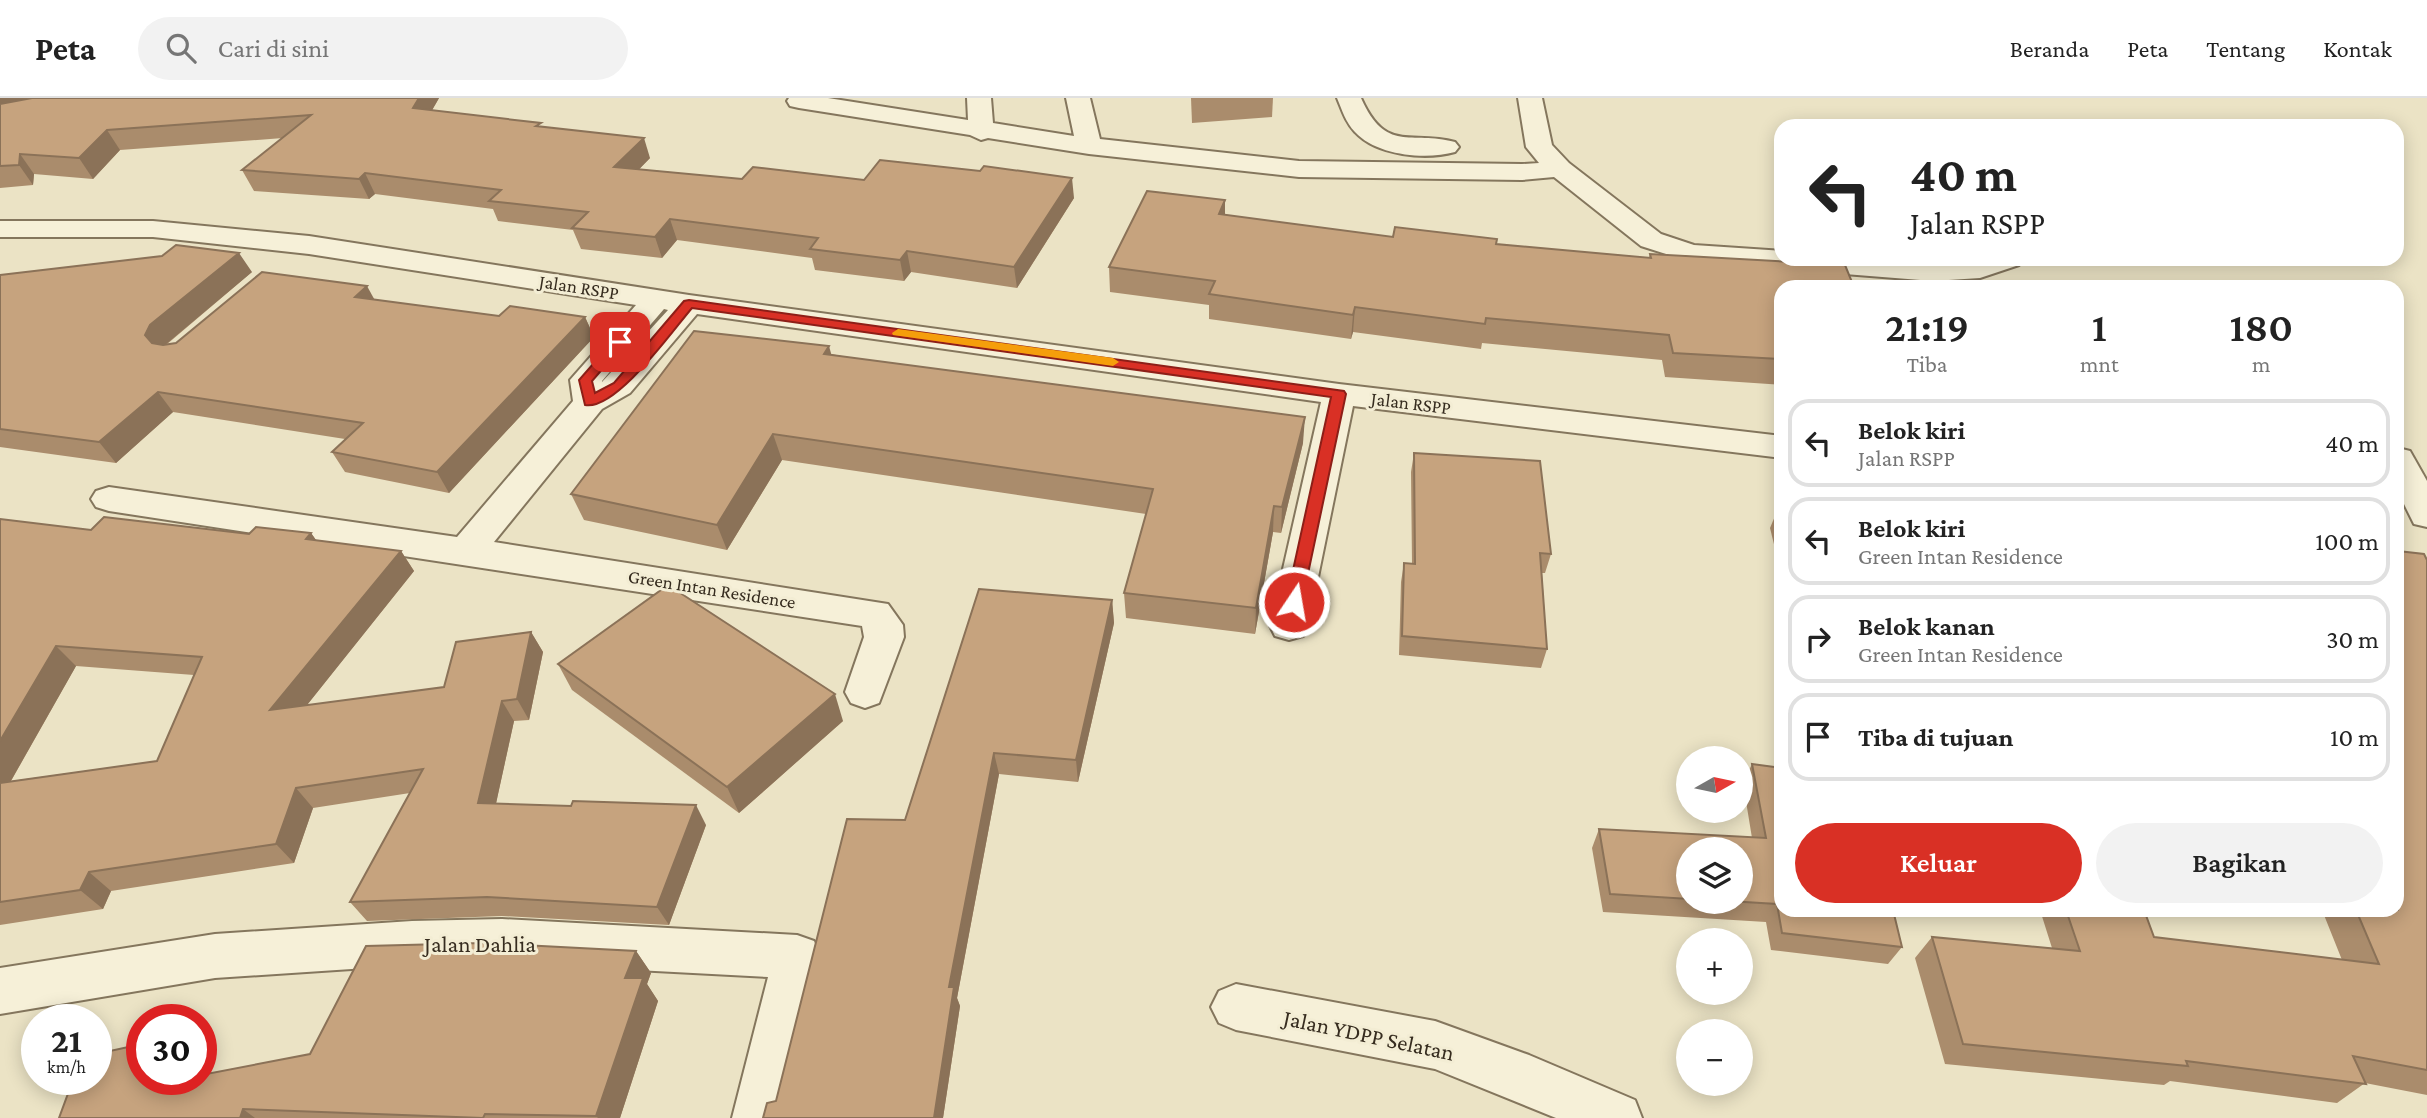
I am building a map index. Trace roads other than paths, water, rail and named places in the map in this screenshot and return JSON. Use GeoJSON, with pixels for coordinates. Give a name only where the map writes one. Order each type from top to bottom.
{"type":"FeatureCollection","features":[{"type":"Feature","properties":{"kind":"street"},"geometry":{"type":"LineString","coordinates":[[979,98],[981,132]]}},
{"type":"Feature","properties":{"kind":"street"},"geometry":{"type":"LineString","coordinates":[[1078,98],[1089,146]]}},
{"type":"Feature","properties":{"kind":"street"},"geometry":{"type":"LineString","coordinates":[[1349,98],[1363,127],[1383,139],[1404,147],[1471,147]]}},
{"type":"Feature","properties":{"kind":"street"},"geometry":{"type":"LineString","coordinates":[[1530,98],[1525,147],[1560,169],[1651,240],[1691,253],[1774,260]]}},
{"type":"Feature","properties":{"kind":"street"},"geometry":{"type":"LineString","coordinates":[[799,101],[981,132],[1299,169],[1522,172],[1560,169]]}},
{"type":"Feature","properties":{"kind":"street","name":"Jalan RSPP"},"geometry":{"type":"LineString","coordinates":[[0,229],[153,229],[309,245],[689,304],[1339,394],[1774,446]]}},
{"type":"Feature","properties":{"kind":"street"},"geometry":{"type":"LineString","coordinates":[[277,271],[309,245]]}},
{"type":"Feature","properties":{"kind":"street"},"geometry":{"type":"LineString","coordinates":[[1857,266],[1933,272],[1989,266]]}},
{"type":"Feature","properties":{"kind":"street"},"geometry":{"type":"LineString","coordinates":[[590,402],[586,380],[657,299]]}},
{"type":"Feature","properties":{"kind":"street"},"geometry":{"type":"LineString","coordinates":[[466,551],[590,402],[619,386],[689,304]]}},
{"type":"Feature","properties":{"kind":"street"},"geometry":{"type":"LineString","coordinates":[[1289,626],[1339,394]]}},
{"type":"Feature","properties":{"kind":"street"},"geometry":{"type":"LineString","coordinates":[[2404,474],[2419,512]]}},
{"type":"Feature","properties":{"kind":"street","name":"Green Intan Residence"},"geometry":{"type":"LineString","coordinates":[[109,499],[874,614],[881,619],[884,636],[864,692]]}},
{"type":"Feature","properties":{"kind":"street","name":"Jalan Dahlia"},"geometry":{"type":"LineString","coordinates":[[0,991],[215,956],[412,943],[502,941],[797,957],[758,1118]]}},
{"type":"Feature","properties":{"kind":"street","name":"Jalan YDPP Selatan"},"geometry":{"type":"LineString","coordinates":[[1236,1007],[1435,1045],[1530,1080],[1616,1118]]}}]}
